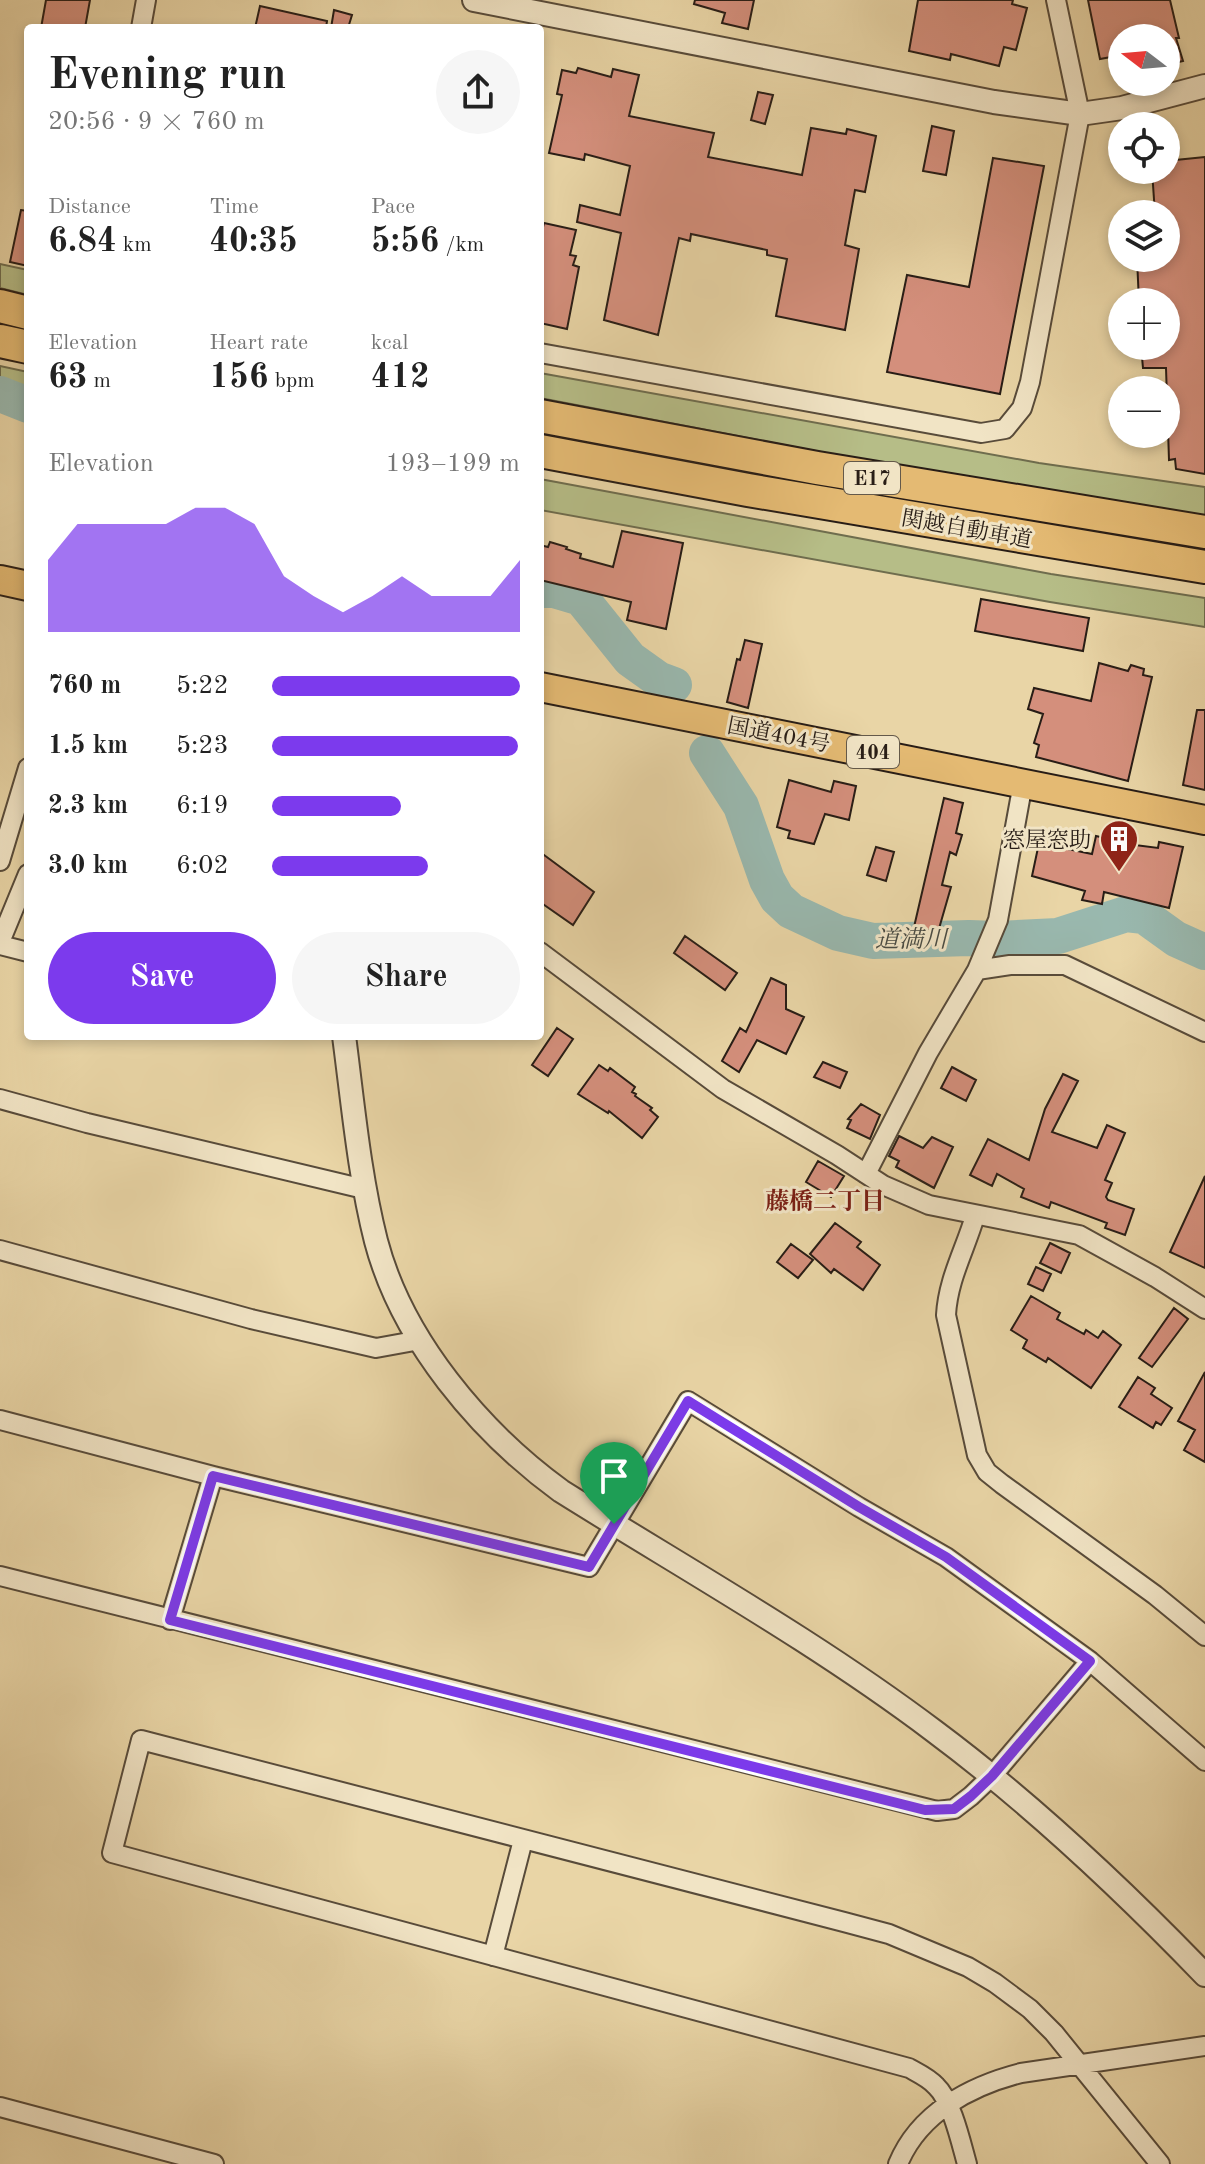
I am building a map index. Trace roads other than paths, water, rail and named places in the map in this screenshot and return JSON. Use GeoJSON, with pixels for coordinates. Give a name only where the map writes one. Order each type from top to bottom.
{"type":"FeatureCollection","features":[{"type":"Feature","properties":{"kind":"highway"},"geometry":{"type":"LineString","coordinates":[[0,306],[24,312]]}},
{"type":"Feature","properties":{"kind":"highway"},"geometry":{"type":"LineString","coordinates":[[0,341],[24,346]]}},
{"type":"Feature","properties":{"kind":"highway","name":"関越自動車道"},"geometry":{"type":"LineString","coordinates":[[544,417],[847,474],[1205,532]]}},
{"type":"Feature","properties":{"kind":"highway","name":"関越自動車道"},"geometry":{"type":"LineString","coordinates":[[544,452],[748,490],[1205,567]]}},
{"type":"Feature","properties":{"kind":"highway"},"geometry":{"type":"LineString","coordinates":[[0,580],[24,585]]}},
{"type":"Feature","properties":{"kind":"highway","name":"国道404号"},"geometry":{"type":"LineString","coordinates":[[544,688],[1205,820]]}},
{"type":"Feature","properties":{"kind":"street"},"geometry":{"type":"LineString","coordinates":[[142,24],[146,0]]}},
{"type":"Feature","properties":{"kind":"street"},"geometry":{"type":"LineString","coordinates":[[474,0],[994,102],[1080,114],[1122,108],[1205,86]]}},
{"type":"Feature","properties":{"kind":"street"},"geometry":{"type":"LineString","coordinates":[[544,354],[981,433],[1005,429],[1022,408],[1030,382],[1080,114],[1056,0]]}},
{"type":"Feature","properties":{"kind":"street"},"geometry":{"type":"LineString","coordinates":[[0,861],[24,781]]}},
{"type":"Feature","properties":{"kind":"street"},"geometry":{"type":"LineString","coordinates":[[866,1174],[928,1053],[977,970],[998,920],[1023,783]]}},
{"type":"Feature","properties":{"kind":"street"},"geometry":{"type":"LineString","coordinates":[[24,884],[0,944],[24,951]]}},
{"type":"Feature","properties":{"kind":"street"},"geometry":{"type":"LineString","coordinates":[[544,955],[723,1089],[883,1185],[929,1205],[1079,1235],[1205,1309]]}},
{"type":"Feature","properties":{"kind":"street"},"geometry":{"type":"LineString","coordinates":[[977,970],[1010,965],[1065,965],[1205,1032]]}},
{"type":"Feature","properties":{"kind":"street"},"geometry":{"type":"LineString","coordinates":[[345,1040],[364,1189],[377,1244],[395,1290],[420,1340],[461,1397],[509,1450],[561,1491],[760,1611],[932,1730],[992,1776],[1079,1851],[1205,1975]]}},
{"type":"Feature","properties":{"kind":"street"},"geometry":{"type":"LineString","coordinates":[[0,1099],[87,1123],[364,1189]]}},
{"type":"Feature","properties":{"kind":"street"},"geometry":{"type":"LineString","coordinates":[[975,1216],[953,1273],[946,1315],[977,1455],[987,1472],[1002,1484],[1155,1595],[1205,1636]]}},
{"type":"Feature","properties":{"kind":"street"},"geometry":{"type":"LineString","coordinates":[[0,1250],[251,1319],[376,1348],[420,1340]]}},
{"type":"Feature","properties":{"kind":"street"},"geometry":{"type":"LineString","coordinates":[[0,1420],[213,1476],[589,1567],[688,1401],[946,1557],[1090,1661],[1205,1761]]}},
{"type":"Feature","properties":{"kind":"street"},"geometry":{"type":"LineString","coordinates":[[170,1620],[213,1476]]}},
{"type":"Feature","properties":{"kind":"street"},"geometry":{"type":"LineString","coordinates":[[0,1576],[925,1810],[954,1809],[992,1776],[1090,1661]]}},
{"type":"Feature","properties":{"kind":"street"},"geometry":{"type":"LineString","coordinates":[[967,2164],[946,2104],[935,2084],[909,2068],[112,1853],[141,1740],[874,1930],[928,1948],[995,1983],[1030,2009],[1160,2164]]}},
{"type":"Feature","properties":{"kind":"street"},"geometry":{"type":"LineString","coordinates":[[493,1956],[523,1840]]}},
{"type":"Feature","properties":{"kind":"street"},"geometry":{"type":"LineString","coordinates":[[898,2164],[923,2127],[946,2104],[995,2080],[1205,2046]]}},
{"type":"Feature","properties":{"kind":"street"},"geometry":{"type":"LineString","coordinates":[[0,2107],[214,2164]]}},
{"type":"Feature","properties":{"kind":"waterway","name":"道満川"},"geometry":{"type":"LineString","coordinates":[[0,394],[24,403]]}},
{"type":"Feature","properties":{"kind":"waterway","name":"道満川"},"geometry":{"type":"LineString","coordinates":[[544,590],[581,598],[630,659],[658,679],[674,685]]}},
{"type":"Feature","properties":{"kind":"waterway","name":"道満川"},"geometry":{"type":"LineString","coordinates":[[707,753],[741,806],[767,880],[777,898],[791,911],[838,933],[873,941],[1058,936],[1126,914],[1144,916],[1176,939],[1205,952]]}},
{"type":"Feature","properties":{"kind":"place","name":"窓屋窓助"},"geometry":{"type":"Point","coordinates":[1119,873]}},
{"type":"Feature","properties":{"kind":"district","name":"藤橋二丁目"},"geometry":{"type":"Point","coordinates":[825,1201]}}]}
